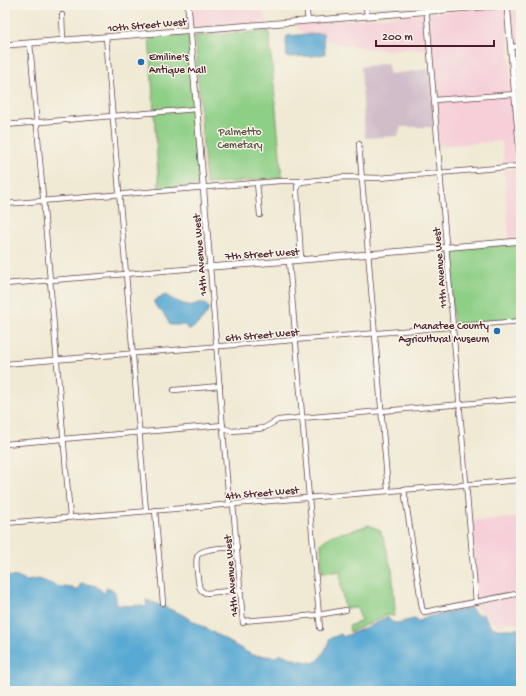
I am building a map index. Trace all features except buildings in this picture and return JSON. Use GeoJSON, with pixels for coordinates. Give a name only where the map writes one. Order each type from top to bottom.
{"type":"FeatureCollection","features":[{"type":"Feature","properties":{"kind":"street","name":"14th Avenue West"},"geometry":{"type":"LineString","coordinates":[[188,5],[223,427],[237,547],[243,622],[318,614]]}},
{"type":"Feature","properties":{"kind":"street"},"geometry":{"type":"LineString","coordinates":[[306,5],[308,21]]}},
{"type":"Feature","properties":{"kind":"street"},"geometry":{"type":"LineString","coordinates":[[366,5],[367,16]]}},
{"type":"Feature","properties":{"kind":"street","name":"10th Street West"},"geometry":{"type":"LineString","coordinates":[[5,45],[367,16],[426,8],[506,5]]}},
{"type":"Feature","properties":{"kind":"street"},"geometry":{"type":"LineString","coordinates":[[5,204],[280,181],[301,181],[344,177],[379,178],[521,165],[506,5]]}},
{"type":"Feature","properties":{"kind":"street","name":"11th Avenue West"},"geometry":{"type":"LineString","coordinates":[[426,8],[476,602]]}},
{"type":"Feature","properties":{"kind":"street"},"geometry":{"type":"LineString","coordinates":[[62,15],[63,40]]}},
{"type":"Feature","properties":{"kind":"street"},"geometry":{"type":"LineString","coordinates":[[106,37],[146,511]]}},
{"type":"Feature","properties":{"kind":"street"},"geometry":{"type":"LineString","coordinates":[[30,43],[70,517]]}},
{"type":"Feature","properties":{"kind":"street"},"geometry":{"type":"LineString","coordinates":[[511,47],[521,46]]}},
{"type":"Feature","properties":{"kind":"street"},"geometry":{"type":"LineString","coordinates":[[514,79],[521,78]]}},
{"type":"Feature","properties":{"kind":"street"},"geometry":{"type":"LineString","coordinates":[[434,100],[515,94]]}},
{"type":"Feature","properties":{"kind":"street"},"geometry":{"type":"LineString","coordinates":[[5,124],[196,109]]}},
{"type":"Feature","properties":{"kind":"street"},"geometry":{"type":"LineString","coordinates":[[359,144],[388,491]]}},
{"type":"Feature","properties":{"kind":"street"},"geometry":{"type":"LineString","coordinates":[[301,181],[298,184],[297,190],[301,260]]}},
{"type":"Feature","properties":{"kind":"street"},"geometry":{"type":"LineString","coordinates":[[257,183],[260,215]]}},
{"type":"Feature","properties":{"kind":"street","name":"7th Street West"},"geometry":{"type":"LineString","coordinates":[[5,284],[521,241]]}},
{"type":"Feature","properties":{"kind":"street"},"geometry":{"type":"LineString","coordinates":[[289,261],[320,628]]}},
{"type":"Feature","properties":{"kind":"street","name":"6th Street West"},"geometry":{"type":"LineString","coordinates":[[5,364],[521,321]]}},
{"type":"Feature","properties":{"kind":"street"},"geometry":{"type":"LineString","coordinates":[[174,390],[220,386]]}},
{"type":"Feature","properties":{"kind":"street"},"geometry":{"type":"LineString","coordinates":[[5,444],[139,432],[223,427],[232,431],[257,429],[264,428],[278,420],[521,399]]}},
{"type":"Feature","properties":{"kind":"street","name":"4th Street West"},"geometry":{"type":"LineString","coordinates":[[5,523],[521,480]]}},
{"type":"Feature","properties":{"kind":"street"},"geometry":{"type":"LineString","coordinates":[[404,489],[422,608],[424,612],[521,593]]}},
{"type":"Feature","properties":{"kind":"street"},"geometry":{"type":"LineString","coordinates":[[155,510],[163,603]]}},
{"type":"Feature","properties":{"kind":"street"},"geometry":{"type":"LineString","coordinates":[[237,547],[204,550],[199,553],[196,559],[199,586],[203,592],[241,590]]}},
{"type":"Feature","properties":{"kind":"street"},"geometry":{"type":"LineString","coordinates":[[318,614],[346,610]]}},
{"type":"Feature","properties":{"kind":"shaded area"},"geometry":{"type":"Polygon","coordinates":[[[190,5],[258,5],[268,22],[192,28],[190,5]]]}},
{"type":"Feature","properties":{"kind":"shaded area"},"geometry":{"type":"Polygon","coordinates":[[[521,6],[521,44],[513,44],[509,7],[521,6]]]}},
{"type":"Feature","properties":{"kind":"shaded area"},"geometry":{"type":"Polygon","coordinates":[[[505,7],[513,92],[436,98],[429,13],[505,7]]]}},
{"type":"Feature","properties":{"kind":"shaded area"},"geometry":{"type":"Polygon","coordinates":[[[424,14],[428,50],[390,50],[345,45],[324,39],[323,33],[304,34],[294,24],[424,14]]]}},
{"type":"Feature","properties":{"kind":"shaded area"},"geometry":{"type":"Polygon","coordinates":[[[521,48],[521,76],[515,76],[513,49],[521,48]]]}},
{"type":"Feature","properties":{"kind":"shaded area"},"geometry":{"type":"Polygon","coordinates":[[[387,63],[390,74],[429,69],[434,127],[401,127],[398,136],[365,138],[361,67],[387,63]]]}},
{"type":"Feature","properties":{"kind":"shaded area"},"geometry":{"type":"Polygon","coordinates":[[[513,96],[519,164],[504,165],[502,141],[439,146],[436,102],[513,96]]]}},
{"type":"Feature","properties":{"kind":"shaded area"},"geometry":{"type":"Polygon","coordinates":[[[519,168],[521,187],[521,239],[509,240],[504,170],[519,168]]]}},
{"type":"Feature","properties":{"kind":"shaded area"},"geometry":{"type":"Polygon","coordinates":[[[521,517],[521,591],[477,599],[472,521],[521,517]]]}},
{"type":"Feature","properties":{"kind":"shaded area"},"geometry":{"type":"Polygon","coordinates":[[[521,596],[521,625],[509,622],[498,626],[475,607],[475,604],[521,596]]]}},
{"type":"Feature","properties":{"kind":"green space","name":"Palmetto Cemetary"},"geometry":{"type":"Polygon","coordinates":[[[269,31],[282,178],[206,184],[195,36],[269,31]]]}},
{"type":"Feature","properties":{"kind":"green space"},"geometry":{"type":"Polygon","coordinates":[[[188,33],[199,185],[159,188],[149,36],[188,33]]]}},
{"type":"Feature","properties":{"kind":"green space"},"geometry":{"type":"Polygon","coordinates":[[[521,243],[521,318],[454,325],[447,249],[521,243]]]}},
{"type":"Feature","properties":{"kind":"green space"},"geometry":{"type":"Polygon","coordinates":[[[369,525],[380,530],[385,542],[392,570],[395,609],[394,616],[385,615],[350,632],[349,626],[361,621],[359,613],[357,608],[345,608],[341,584],[342,571],[322,573],[321,543],[332,535],[369,525]]]}},
{"type":"Feature","properties":{"kind":"water"},"geometry":{"type":"Polygon","coordinates":[[[323,33],[325,54],[287,57],[287,36],[323,33]]]}},
{"type":"Feature","properties":{"kind":"water"},"geometry":{"type":"Polygon","coordinates":[[[166,295],[174,300],[186,304],[191,305],[203,303],[209,308],[208,312],[199,323],[190,330],[184,325],[170,325],[164,314],[156,307],[154,302],[158,298],[166,295]]]}},
{"type":"Feature","properties":{"kind":"water"},"geometry":{"type":"Polygon","coordinates":[[[5,576],[17,577],[26,581],[39,579],[57,586],[72,588],[77,591],[81,583],[96,586],[105,594],[106,588],[110,588],[115,592],[117,605],[139,605],[145,607],[147,605],[146,600],[157,604],[181,614],[252,655],[276,657],[281,654],[297,660],[313,663],[319,660],[328,645],[329,639],[341,634],[343,637],[387,617],[392,622],[397,623],[414,619],[420,621],[426,617],[471,608],[476,614],[484,615],[491,627],[498,629],[521,629],[521,691],[5,691],[5,576]]]}},
{"type":"Feature","properties":{"kind":"place","name":"Emiline's Antique Mall"},"geometry":{"type":"Point","coordinates":[141,62]}},
{"type":"Feature","properties":{"kind":"place","name":"Manatee County Agricultural Museum"},"geometry":{"type":"Point","coordinates":[497,331]}}]}
